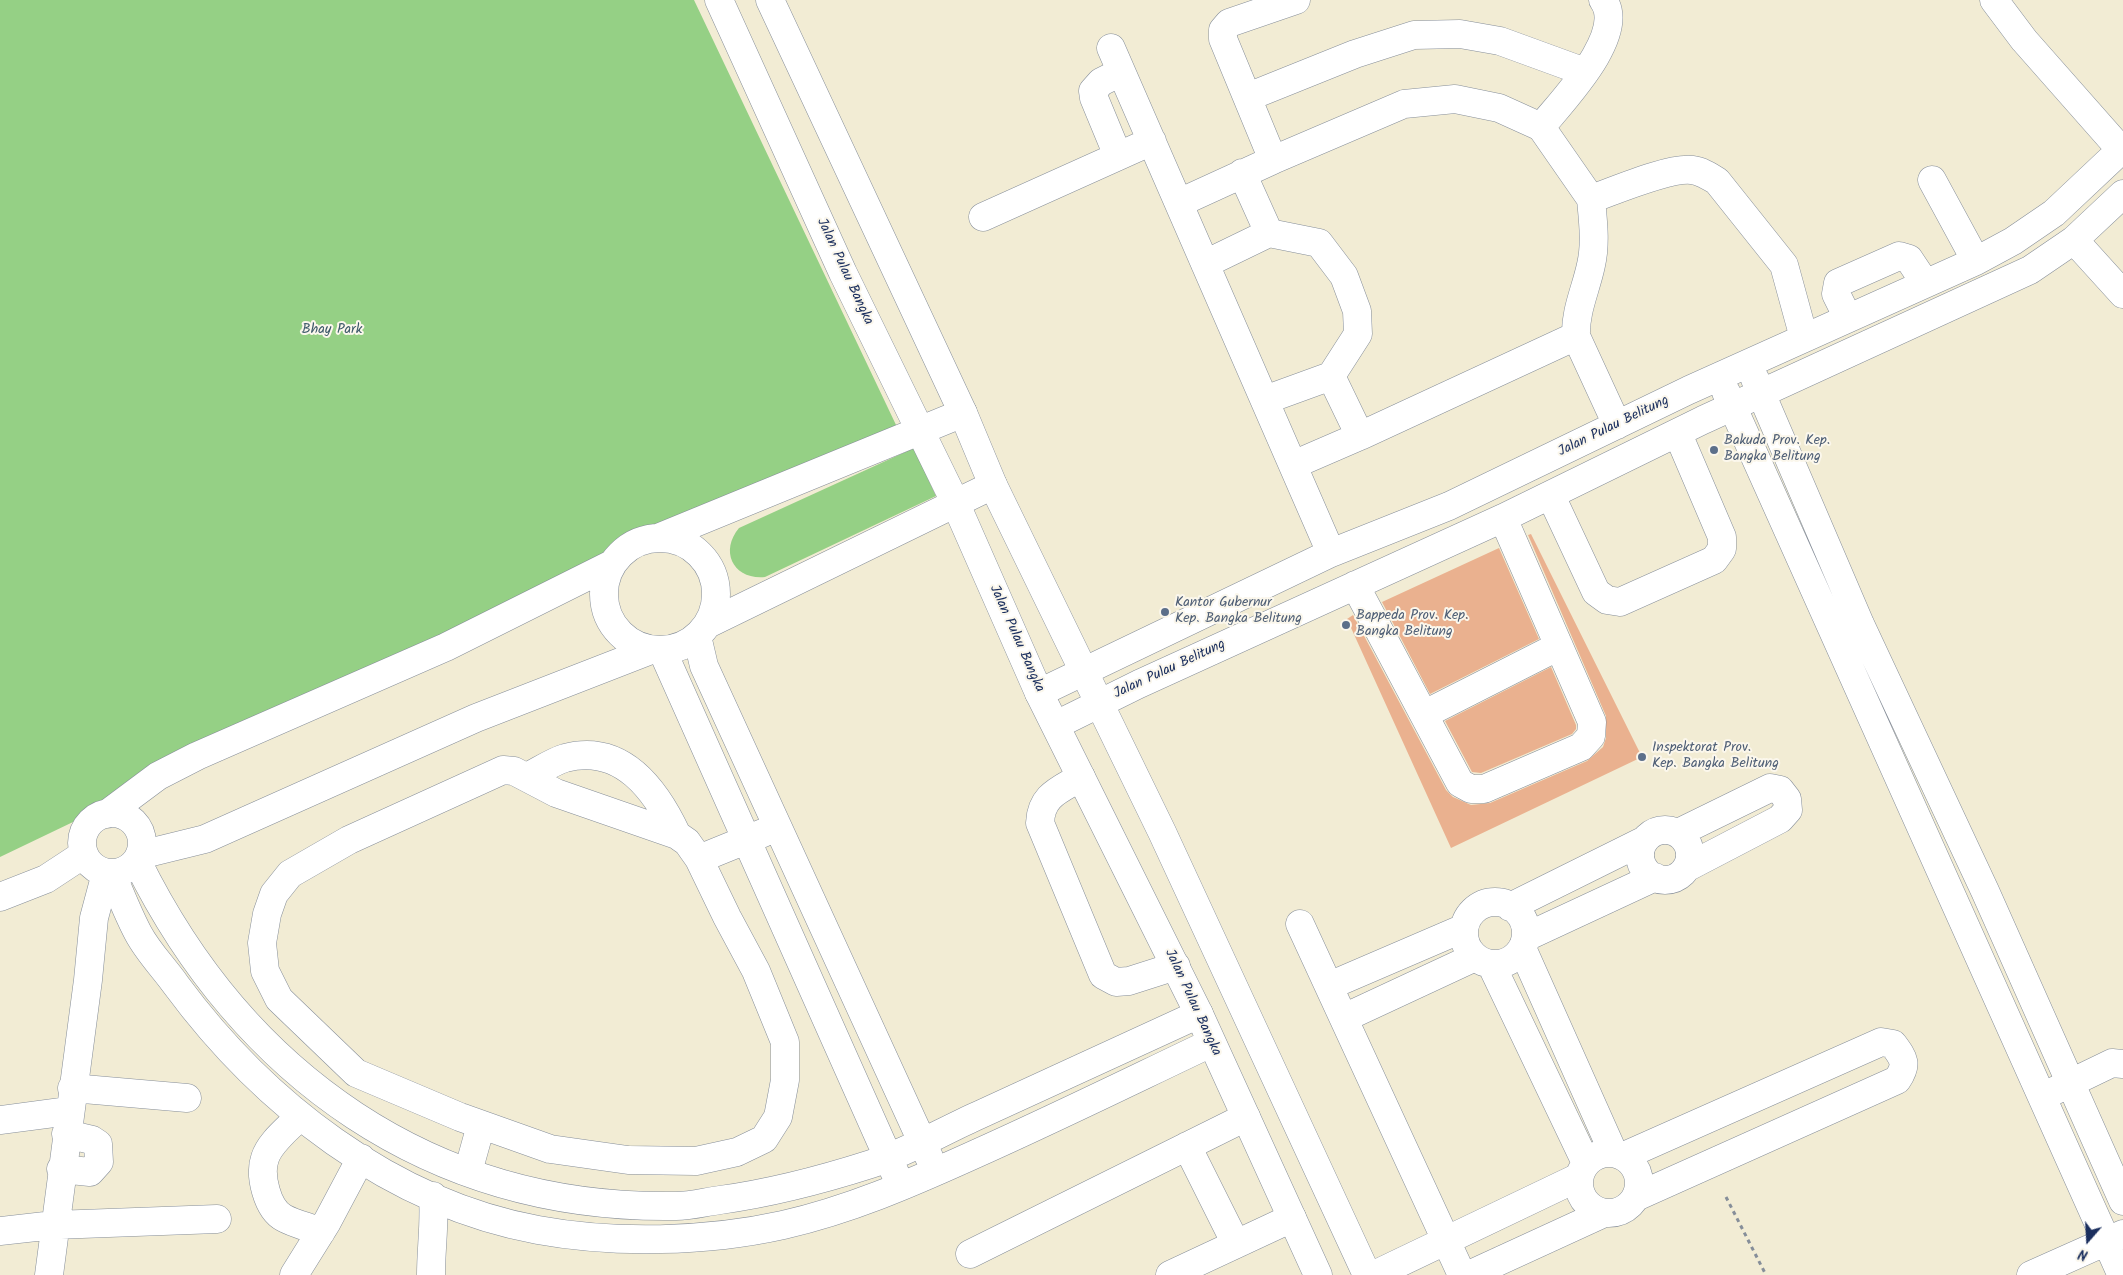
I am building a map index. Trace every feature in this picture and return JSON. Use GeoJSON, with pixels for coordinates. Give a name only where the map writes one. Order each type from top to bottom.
{"type":"FeatureCollection","features":[{"type":"Feature","properties":{"kind":"street","name":"Jalan Pulau Bangka"},"geometry":{"type":"LineString","coordinates":[[719,0],[747,58],[843,273],[919,431],[956,502],[1040,693],[1199,1014],[1318,1275]]}},
{"type":"Feature","properties":{"kind":"street"},"geometry":{"type":"LineString","coordinates":[[770,0],[963,413],[993,485],[1083,674],[1162,832],[1367,1275]]}},
{"type":"Feature","properties":{"kind":"street"},"geometry":{"type":"LineString","coordinates":[[1273,160],[1223,39],[1223,30],[1229,23],[1296,0]]}},
{"type":"Feature","properties":{"kind":"street"},"geometry":{"type":"LineString","coordinates":[[1541,128],[1585,72],[1606,38],[1608,21],[1603,0]]}},
{"type":"Feature","properties":{"kind":"street"},"geometry":{"type":"LineString","coordinates":[[1994,0],[2024,40],[2122,149]]}},
{"type":"Feature","properties":{"kind":"street"},"geometry":{"type":"LineString","coordinates":[[1248,97],[1355,54],[1414,34],[1460,34],[1500,41],[1585,72]]}},
{"type":"Feature","properties":{"kind":"street"},"geometry":{"type":"LineString","coordinates":[[1118,156],[1094,98],[1093,91],[1116,60],[1332,554]]}},
{"type":"Feature","properties":{"kind":"street"},"geometry":{"type":"LineString","coordinates":[[1178,203],[1404,104],[1454,99],[1499,108],[1541,128],[1591,199],[1594,235],[1592,255],[1575,324],[1576,336],[1617,425]]}},
{"type":"Feature","properties":{"kind":"street"},"geometry":{"type":"LineString","coordinates":[[984,217],[1152,141]]}},
{"type":"Feature","properties":{"kind":"street","name":"Jalan Pulau Belitung"},"geometry":{"type":"LineString","coordinates":[[1040,693],[1332,554],[1449,506],[1719,377],[1976,261],[2013,241],[2054,214],[2122,149]]}},
{"type":"Feature","properties":{"kind":"street"},"geometry":{"type":"LineString","coordinates":[[1591,199],[1674,171],[1691,170],[1717,181],[1784,265],[1804,338]]}},
{"type":"Feature","properties":{"kind":"street"},"geometry":{"type":"LineString","coordinates":[[1242,174],[1269,233]]}},
{"type":"Feature","properties":{"kind":"street"},"geometry":{"type":"LineString","coordinates":[[1932,180],[1976,261]]}},
{"type":"Feature","properties":{"kind":"street","name":"Jalan Pulau Belitung"},"geometry":{"type":"LineString","coordinates":[[1056,725],[1098,703],[1551,496],[1733,407],[2030,270],[2074,240],[2123,194]]}},
{"type":"Feature","properties":{"kind":"street"},"geometry":{"type":"LineString","coordinates":[[1205,264],[1269,233],[1319,243],[1344,276],[1357,311],[1358,334],[1331,376],[1265,400]]}},
{"type":"Feature","properties":{"kind":"street"},"geometry":{"type":"LineString","coordinates":[[2074,240],[2119,294]]}},
{"type":"Feature","properties":{"kind":"street"},"geometry":{"type":"LineString","coordinates":[[1848,318],[1836,294],[1838,283],[1899,256],[1909,259],[1925,283]]}},
{"type":"Feature","properties":{"kind":"street"},"geometry":{"type":"LineString","coordinates":[[1293,465],[1576,336]]}},
{"type":"Feature","properties":{"kind":"street"},"geometry":{"type":"LineString","coordinates":[[1748,364],[1860,624],[1985,891],[2071,1083],[2115,1158],[2123,1201]]}},
{"type":"Feature","properties":{"kind":"street"},"geometry":{"type":"LineString","coordinates":[[1331,376],[1360,436]]}},
{"type":"Feature","properties":{"kind":"street"},"geometry":{"type":"LineString","coordinates":[[1719,377],[2041,1097],[2115,1237],[2116,1270]]}},
{"type":"Feature","properties":{"kind":"street"},"geometry":{"type":"LineString","coordinates":[[963,413],[658,538],[627,548],[612,564],[446,647],[197,756],[158,776],[106,814],[96,818],[87,826],[82,843],[84,854],[95,868],[109,874],[123,872],[138,858],[205,839],[476,718],[656,650],[683,646],[702,630],[993,485]]}},
{"type":"Feature","properties":{"kind":"street"},"geometry":{"type":"LineString","coordinates":[[1551,496],[1596,592],[1607,600],[1620,602],[1714,560],[1722,549],[1722,537],[1678,434]]}},
{"type":"Feature","properties":{"kind":"street"},"geometry":{"type":"LineString","coordinates":[[1355,585],[1460,782],[1472,789],[1484,789],[1581,747],[1591,736],[1592,722],[1503,518]]}},
{"type":"Feature","properties":{"kind":"street"},"geometry":{"type":"LineString","coordinates":[[658,538],[669,539],[690,547],[706,562],[715,582],[716,593],[713,614],[702,630],[704,666],[936,1172]]}},
{"type":"Feature","properties":{"kind":"street"},"geometry":{"type":"LineString","coordinates":[[612,564],[604,585],[608,617],[618,631],[630,642],[656,650],[746,840],[901,1188]]}},
{"type":"Feature","properties":{"kind":"street"},"geometry":{"type":"LineString","coordinates":[[1425,714],[1559,646]]}},
{"type":"Feature","properties":{"kind":"street"},"geometry":{"type":"LineString","coordinates":[[527,777],[563,759],[584,755],[612,760],[647,784],[663,806],[677,835]]}},
{"type":"Feature","properties":{"kind":"street"},"geometry":{"type":"LineString","coordinates":[[503,770],[514,771],[527,777],[556,793],[677,835],[687,842],[699,859],[756,971],[785,1042],[786,1080],[778,1117],[764,1139],[737,1152],[696,1161],[628,1160],[550,1149],[481,1125],[356,1073],[279,999],[265,971],[262,943],[267,914],[274,894],[290,874],[348,840],[488,776],[503,770]]}},
{"type":"Feature","properties":{"kind":"street"},"geometry":{"type":"LineString","coordinates":[[1081,777],[1047,798],[1041,808],[1040,822],[1104,975],[1116,982],[1129,981],[1176,966]]}},
{"type":"Feature","properties":{"kind":"street"},"geometry":{"type":"LineString","coordinates":[[1344,1018],[1483,960],[1504,963],[1515,957],[1524,942],[1655,878],[1672,879],[1688,867],[1780,819],[1788,810],[1787,799],[1780,790],[1770,788],[1678,833]]}},
{"type":"Feature","properties":{"kind":"street"},"geometry":{"type":"LineString","coordinates":[[106,814],[124,816],[138,827],[142,838],[138,858],[158,902],[195,960],[242,1020],[283,1062],[334,1103],[394,1140],[468,1172],[511,1186],[559,1196],[613,1203],[678,1206],[733,1198],[802,1184],[888,1157],[1199,1014]]}},
{"type":"Feature","properties":{"kind":"street"},"geometry":{"type":"LineString","coordinates":[[699,859],[778,827]]}},
{"type":"Feature","properties":{"kind":"street"},"geometry":{"type":"LineString","coordinates":[[1655,878],[1644,869],[1640,860],[1640,850],[1650,834],[1659,830],[1669,830],[1678,833],[1685,839],[1690,848],[1688,867]]}},
{"type":"Feature","properties":{"kind":"street"},"geometry":{"type":"LineString","coordinates":[[1510,907],[1644,841]]}},
{"type":"Feature","properties":{"kind":"street"},"geometry":{"type":"LineString","coordinates":[[0,897],[46,879],[84,854]]}},
{"type":"Feature","properties":{"kind":"street"},"geometry":{"type":"LineString","coordinates":[[49,1275],[94,918],[109,874]]}},
{"type":"Feature","properties":{"kind":"street"},"geometry":{"type":"LineString","coordinates":[[109,874],[139,936],[194,1010],[234,1056],[268,1090],[300,1116],[360,1158],[433,1196],[474,1212],[537,1229],[602,1238],[659,1238],[722,1234],[781,1226],[835,1212],[901,1188],[1017,1136],[1211,1043]]}},
{"type":"Feature","properties":{"kind":"street"},"geometry":{"type":"LineString","coordinates":[[1583,1170],[1483,960],[1465,940],[1464,928],[1473,913],[1487,903],[1499,903],[1510,907],[1520,914],[1525,925],[1524,942],[1619,1154],[1633,1164],[1639,1174],[1640,1186],[1636,1197],[1629,1206],[1618,1212],[1597,1210],[1584,1200],[1579,1189],[1583,1170],[1591,1158],[1602,1153],[1619,1154],[1881,1042],[1893,1044],[1903,1058],[1904,1070],[1897,1080],[1636,1197]]}},
{"type":"Feature","properties":{"kind":"street"},"geometry":{"type":"LineString","coordinates":[[1300,924],[1462,1275]]}},
{"type":"Feature","properties":{"kind":"street"},"geometry":{"type":"LineString","coordinates":[[1329,986],[1464,928]]}},
{"type":"Feature","properties":{"kind":"street"},"geometry":{"type":"LineString","coordinates":[[2041,1097],[2112,1063],[2123,1064]]}},
{"type":"Feature","properties":{"kind":"street"},"geometry":{"type":"LineString","coordinates":[[0,1120],[187,1098]]}},
{"type":"Feature","properties":{"kind":"street"},"geometry":{"type":"LineString","coordinates":[[61,1169],[90,1172],[99,1162],[98,1144],[92,1140],[69,1111]]}},
{"type":"Feature","properties":{"kind":"street"},"geometry":{"type":"LineString","coordinates":[[300,1116],[271,1147],[264,1159],[267,1196],[274,1210],[283,1218],[320,1232]]}},
{"type":"Feature","properties":{"kind":"street"},"geometry":{"type":"LineString","coordinates":[[970,1254],[1246,1117]]}},
{"type":"Feature","properties":{"kind":"street"},"geometry":{"type":"LineString","coordinates":[[468,1172],[481,1125]]}},
{"type":"Feature","properties":{"kind":"street"},"geometry":{"type":"LineString","coordinates":[[1187,1146],[1236,1244]]}},
{"type":"Feature","properties":{"kind":"street"},"geometry":{"type":"LineString","coordinates":[[294,1275],[320,1232],[360,1158]]}},
{"type":"Feature","properties":{"kind":"street"},"geometry":{"type":"LineString","coordinates":[[1374,1275],[1446,1241],[1583,1170]]}},
{"type":"Feature","properties":{"kind":"street"},"geometry":{"type":"LineString","coordinates":[[431,1275],[431,1248],[435,1224],[433,1196]]}},
{"type":"Feature","properties":{"kind":"street"},"geometry":{"type":"LineString","coordinates":[[1468,1275],[1604,1212]]}},
{"type":"Feature","properties":{"kind":"street"},"geometry":{"type":"LineString","coordinates":[[1170,1275],[1292,1218]]}},
{"type":"Feature","properties":{"kind":"street"},"geometry":{"type":"LineString","coordinates":[[0,1231],[54,1226],[217,1219]]}},
{"type":"Feature","properties":{"kind":"street"},"geometry":{"type":"LineString","coordinates":[[2031,1275],[2115,1237]]}},
{"type":"Feature","properties":{"kind":"path"},"geometry":{"type":"LineString","coordinates":[[1726,1197],[1766,1275]]}},
{"type":"Feature","properties":{"kind":"green space","name":"Bhay Park"},"geometry":{"type":"Polygon","coordinates":[[[0,0],[694,0],[897,427],[0,857],[0,0]]]}},
{"type":"Feature","properties":{"kind":"green space"},"geometry":{"type":"Polygon","coordinates":[[[914,448],[936,496],[765,577],[754,577],[745,574],[733,563],[730,555],[730,546],[739,528],[914,448]]]}},
{"type":"Feature","properties":{"kind":"building"},"geometry":{"type":"Polygon","coordinates":[[[1531,534],[1642,757],[1451,848],[1347,619],[1353,615],[1446,790],[1453,797],[1471,805],[1490,803],[1587,761],[1603,747],[1606,738],[1606,716],[1528,535],[1531,534]]]}},
{"type":"Feature","properties":{"kind":"building"},"geometry":{"type":"Polygon","coordinates":[[[1499,548],[1539,639],[1430,694],[1382,602],[1499,548]]]}},
{"type":"Feature","properties":{"kind":"building"},"geometry":{"type":"Polygon","coordinates":[[[1551,667],[1576,729],[1572,734],[1481,773],[1472,772],[1445,721],[1551,667]]]}},
{"type":"Feature","properties":{"kind":"place","name":"Bakuda Prov. Kep. Bangka Belitung"},"geometry":{"type":"Point","coordinates":[1714,450]}},
{"type":"Feature","properties":{"kind":"place","name":"Kantor Gubernur Kep. Bangka Belitung"},"geometry":{"type":"Point","coordinates":[1165,612]}},
{"type":"Feature","properties":{"kind":"place","name":"Bappeda Prov. Kep. Bangka Belitung"},"geometry":{"type":"Point","coordinates":[1346,625]}},
{"type":"Feature","properties":{"kind":"place","name":"Inspektorat Prov. Kep. Bangka Belitung"},"geometry":{"type":"Point","coordinates":[1642,757]}}]}
